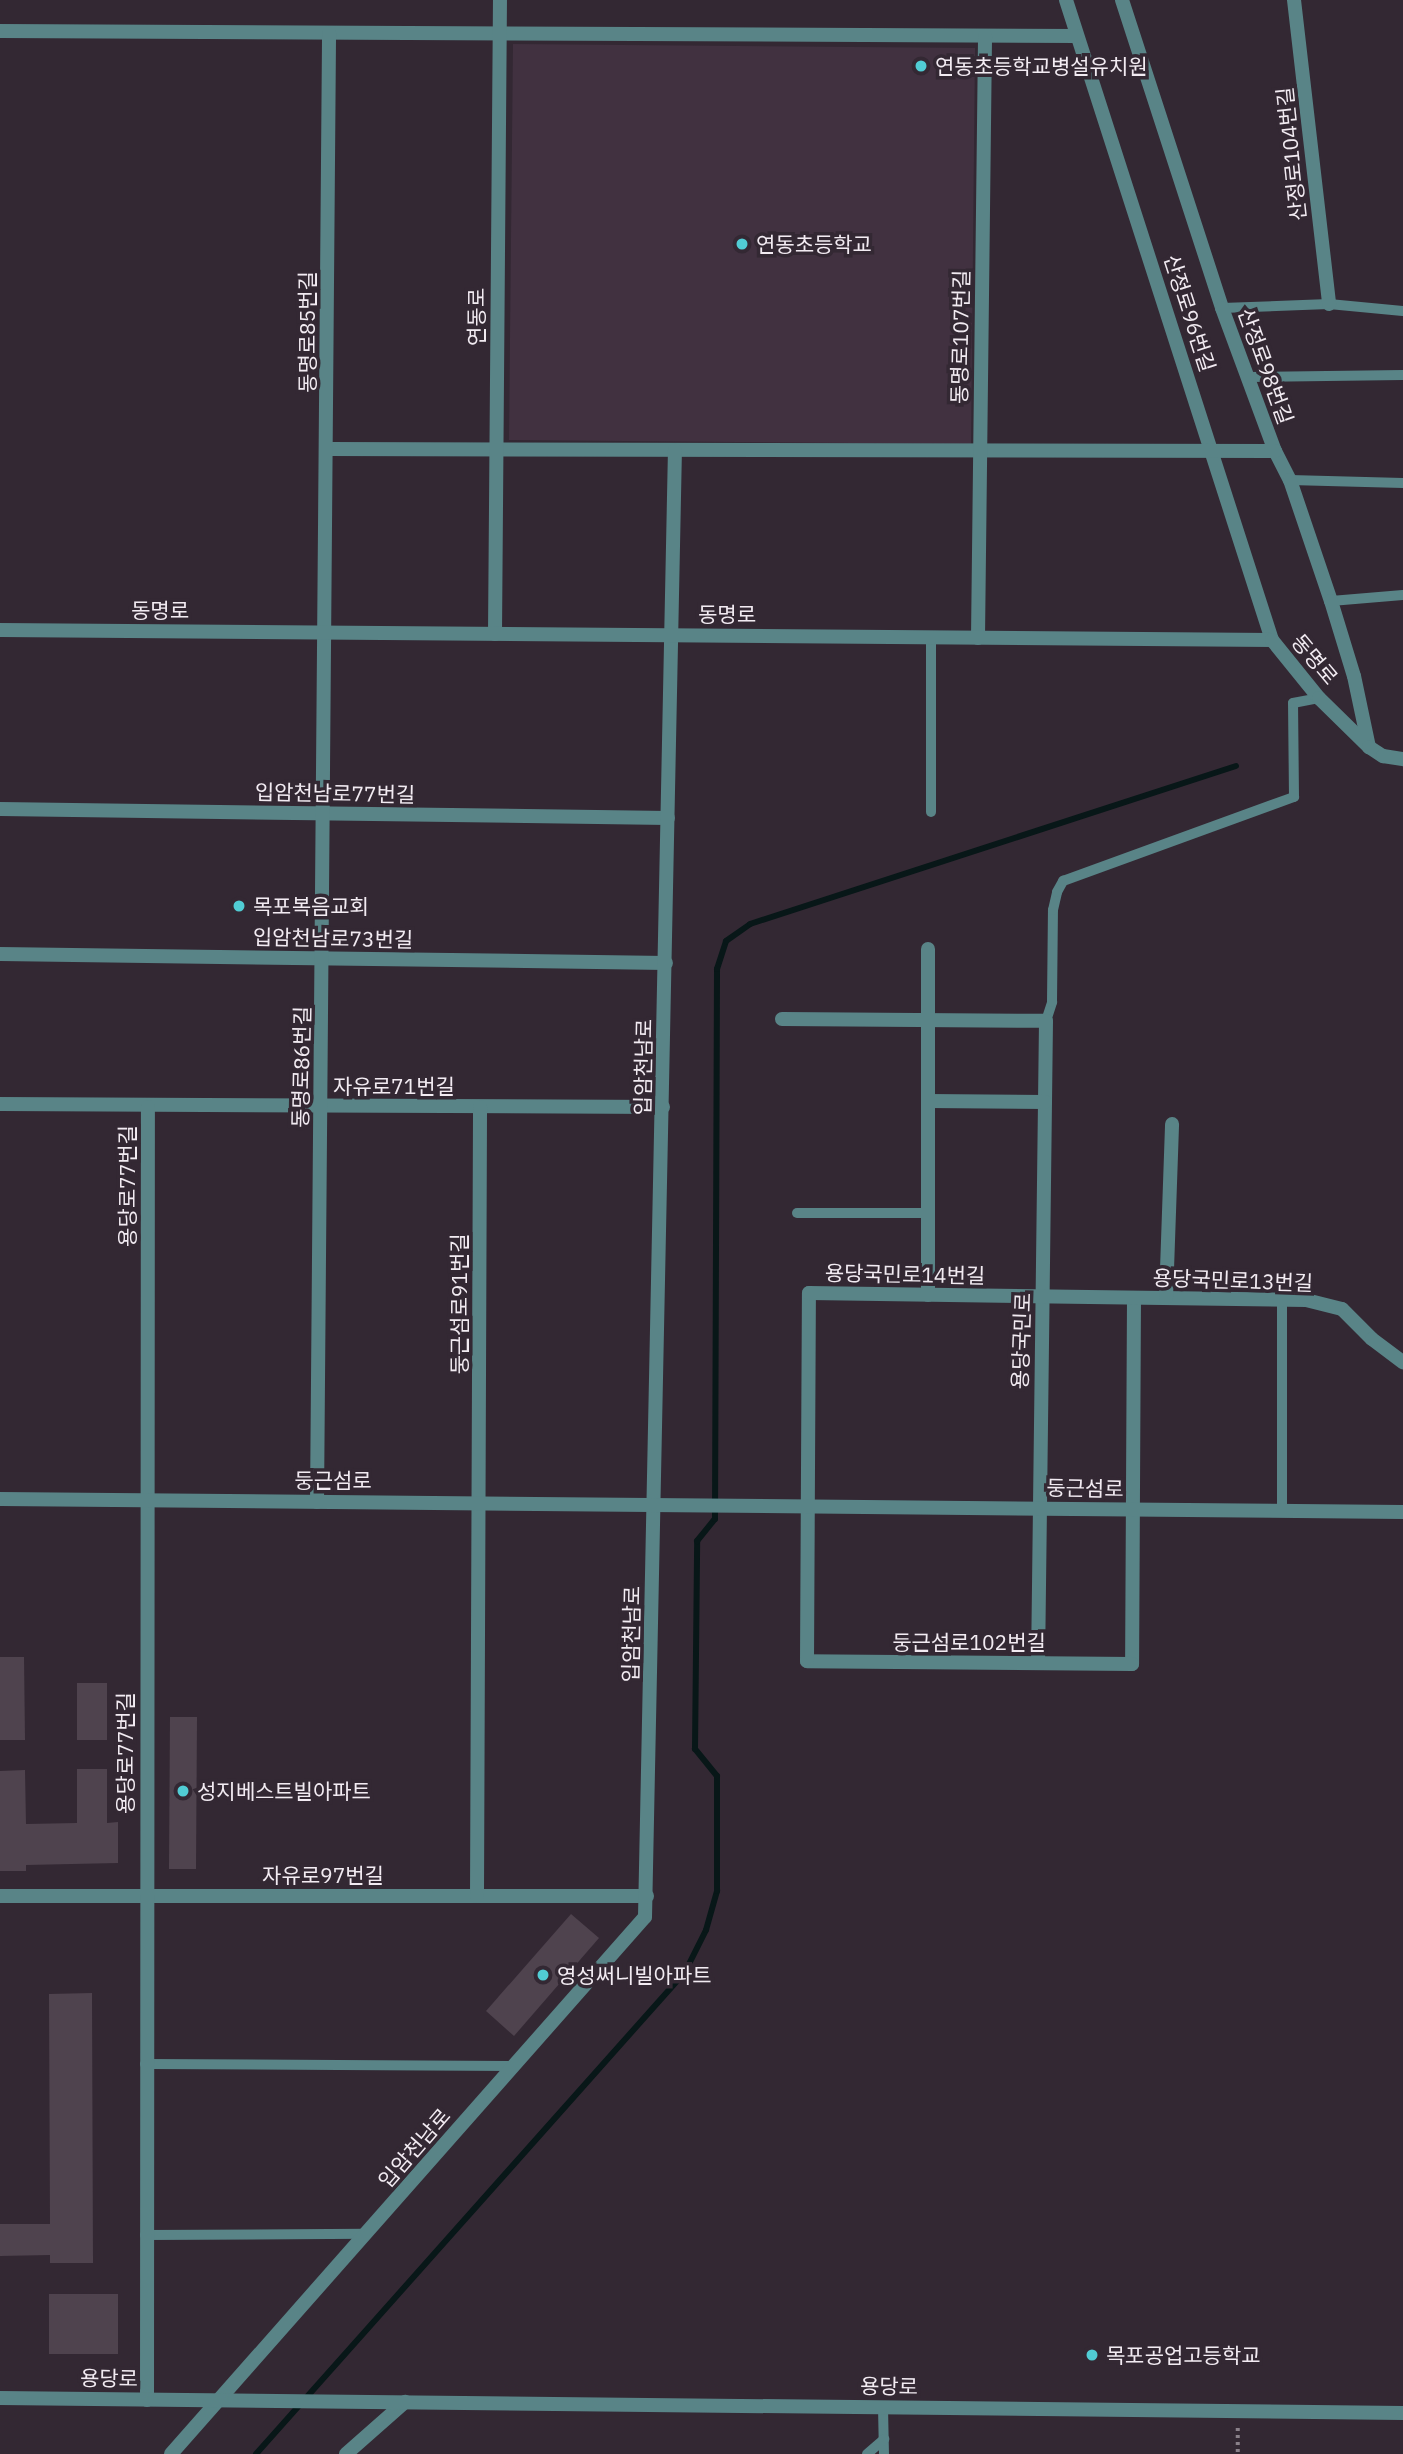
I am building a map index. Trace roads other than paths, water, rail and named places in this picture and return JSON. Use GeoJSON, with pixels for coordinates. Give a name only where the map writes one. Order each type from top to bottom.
{"type":"FeatureCollection","features":[{"type":"Feature","properties":{"kind":"street","name":"연동로"},"geometry":{"type":"LineString","coordinates":[[495,634],[500,0]]}},
{"type":"Feature","properties":{"kind":"street","name":"산정로96번길"},"geometry":{"type":"LineString","coordinates":[[1066,0],[1272,640]]}},
{"type":"Feature","properties":{"kind":"street","name":"산정로98번길"},"geometry":{"type":"LineString","coordinates":[[1122,0],[1222,308],[1275,451],[1290,480],[1331,601],[1354,676],[1369,747]]}},
{"type":"Feature","properties":{"kind":"street","name":"산정로104번길"},"geometry":{"type":"LineString","coordinates":[[1294,0],[1329,304]]}},
{"type":"Feature","properties":{"kind":"street"},"geometry":{"type":"LineString","coordinates":[[0,31],[1077,36]]}},
{"type":"Feature","properties":{"kind":"street","name":"동명로85번길"},"geometry":{"type":"LineString","coordinates":[[326,632],[330,33]]}},
{"type":"Feature","properties":{"kind":"street","name":"동명로107번길"},"geometry":{"type":"LineString","coordinates":[[978,638],[985,36]]}},
{"type":"Feature","properties":{"kind":"street"},"geometry":{"type":"LineString","coordinates":[[327,449],[1275,451]]}},
{"type":"Feature","properties":{"kind":"street","name":"입암천남로"},"geometry":{"type":"LineString","coordinates":[[171,2454],[645,1917],[660,1504],[663,1107],[675,450]]}},
{"type":"Feature","properties":{"kind":"street","name":"동명로"},"geometry":{"type":"LineString","coordinates":[[0,630],[1272,640],[1319,698],[1369,747],[1383,756],[1403,760]]}},
{"type":"Feature","properties":{"kind":"street","name":"동명로86번길"},"geometry":{"type":"LineString","coordinates":[[317,1502],[326,632]]}},
{"type":"Feature","properties":{"kind":"street","name":"입암천남로77번길"},"geometry":{"type":"LineString","coordinates":[[0,809],[668,818]]}},
{"type":"Feature","properties":{"kind":"street"},"geometry":{"type":"LineString","coordinates":[[928,1295],[929,949]]}},
{"type":"Feature","properties":{"kind":"street","name":"입암천남로73번길"},"geometry":{"type":"LineString","coordinates":[[0,954],[666,963]]}},
{"type":"Feature","properties":{"kind":"street"},"geometry":{"type":"LineString","coordinates":[[782,1019],[1046,1020]]}},
{"type":"Feature","properties":{"kind":"street","name":"용당국민로"},"geometry":{"type":"LineString","coordinates":[[1038,1663],[1042,1297],[1045,1277],[1046,1020]]}},
{"type":"Feature","properties":{"kind":"street"},"geometry":{"type":"LineString","coordinates":[[928,1101],[1045,1102]]}},
{"type":"Feature","properties":{"kind":"street","name":"자유로71번길"},"geometry":{"type":"LineString","coordinates":[[0,1104],[321,1108],[663,1107]]}},
{"type":"Feature","properties":{"kind":"street","name":"용당로77번길"},"geometry":{"type":"LineString","coordinates":[[147,2400],[145,2064],[148,1107]]}},
{"type":"Feature","properties":{"kind":"street","name":"둥근섬로91번길"},"geometry":{"type":"LineString","coordinates":[[477,1896],[480,1107]]}},
{"type":"Feature","properties":{"kind":"street"},"geometry":{"type":"LineString","coordinates":[[1166,1298],[1172,1124]]}},
{"type":"Feature","properties":{"kind":"street","name":"용당국민로14번길"},"geometry":{"type":"LineString","coordinates":[[809,1506],[809,1293],[1042,1297]]}},
{"type":"Feature","properties":{"kind":"street","name":"용당국민로13번길"},"geometry":{"type":"LineString","coordinates":[[1042,1297],[1306,1300],[1342,1309],[1372,1339],[1403,1362]]}},
{"type":"Feature","properties":{"kind":"street"},"geometry":{"type":"LineString","coordinates":[[1132,1509],[1134,1298]]}},
{"type":"Feature","properties":{"kind":"street","name":"둥근섬로"},"geometry":{"type":"LineString","coordinates":[[0,1499],[479,1501],[1403,1512]]}},
{"type":"Feature","properties":{"kind":"street","name":"둥근섬로102번길"},"geometry":{"type":"LineString","coordinates":[[809,1506],[807,1661],[1132,1664],[1132,1509]]}},
{"type":"Feature","properties":{"kind":"street","name":"자유로97번길"},"geometry":{"type":"LineString","coordinates":[[0,1896],[646,1896]]}},
{"type":"Feature","properties":{"kind":"street","name":"용당로"},"geometry":{"type":"LineString","coordinates":[[0,2398],[1403,2413]]}},
{"type":"Feature","properties":{"kind":"street"},"geometry":{"type":"LineString","coordinates":[[346,2454],[405,2402]]}},
{"type":"Feature","properties":{"kind":"lane"},"geometry":{"type":"LineString","coordinates":[[1222,308],[1329,304],[1403,311]]}},
{"type":"Feature","properties":{"kind":"lane"},"geometry":{"type":"LineString","coordinates":[[1248,377],[1403,375]]}},
{"type":"Feature","properties":{"kind":"lane"},"geometry":{"type":"LineString","coordinates":[[1290,480],[1403,483]]}},
{"type":"Feature","properties":{"kind":"lane"},"geometry":{"type":"LineString","coordinates":[[1331,601],[1403,595]]}},
{"type":"Feature","properties":{"kind":"lane"},"geometry":{"type":"LineString","coordinates":[[931,637],[931,812]]}},
{"type":"Feature","properties":{"kind":"lane"},"geometry":{"type":"LineString","coordinates":[[1046,1020],[1052,1002],[1053,910],[1063,881],[1294,797],[1293,703],[1319,698]]}},
{"type":"Feature","properties":{"kind":"lane"},"geometry":{"type":"LineString","coordinates":[[797,1213],[928,1213]]}},
{"type":"Feature","properties":{"kind":"lane"},"geometry":{"type":"LineString","coordinates":[[1282,1300],[1282,1511]]}},
{"type":"Feature","properties":{"kind":"lane"},"geometry":{"type":"LineString","coordinates":[[145,2064],[515,2066]]}},
{"type":"Feature","properties":{"kind":"lane"},"geometry":{"type":"LineString","coordinates":[[145,2235],[367,2234]]}},
{"type":"Feature","properties":{"kind":"lane"},"geometry":{"type":"LineString","coordinates":[[883,2407],[884,2454]]}},
{"type":"Feature","properties":{"kind":"lane"},"geometry":{"type":"LineString","coordinates":[[867,2454],[884,2439]]}},
{"type":"Feature","properties":{"kind":"waterway"},"geometry":{"type":"LineString","coordinates":[[256,2454],[685,1972],[706,1930],[717,1891],[717,1776],[695,1749],[697,1541],[715,1519],[717,969],[726,941],[750,924],[1236,766]]}},
{"type":"Feature","properties":{"kind":"place","name":"연동초등학교병설유치원"},"geometry":{"type":"Point","coordinates":[921,66]}},
{"type":"Feature","properties":{"kind":"place","name":"연동초등학교"},"geometry":{"type":"Point","coordinates":[742,244]}},
{"type":"Feature","properties":{"kind":"place","name":"목포복음교회"},"geometry":{"type":"Point","coordinates":[239,906]}},
{"type":"Feature","properties":{"kind":"place","name":"성지베스트빌아파트"},"geometry":{"type":"Point","coordinates":[183,1791]}},
{"type":"Feature","properties":{"kind":"place","name":"영성써니빌아파트"},"geometry":{"type":"Point","coordinates":[543,1975]}},
{"type":"Feature","properties":{"kind":"place","name":"목포공업고등학교"},"geometry":{"type":"Point","coordinates":[1092,2355]}}]}
